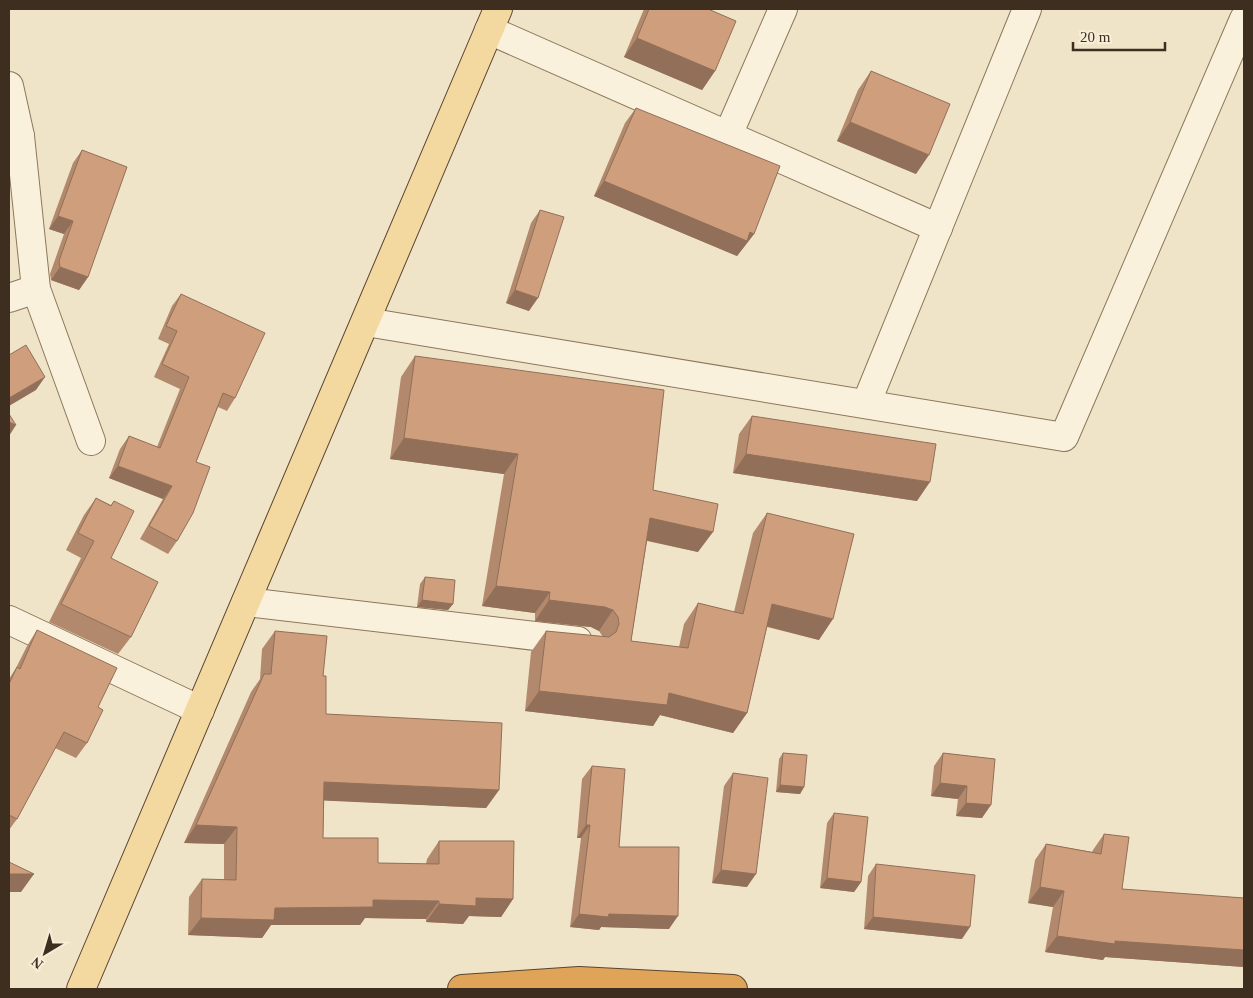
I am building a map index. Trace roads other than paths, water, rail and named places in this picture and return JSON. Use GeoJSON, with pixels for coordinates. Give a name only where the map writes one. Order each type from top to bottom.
{"type":"FeatureCollection","features":[{"type":"Feature","properties":{"kind":"highway"},"geometry":{"type":"LineString","coordinates":[[462,989],[579,981],[733,989]]}},
{"type":"Feature","properties":{"kind":"main road"},"geometry":{"type":"LineString","coordinates":[[81,989],[494,19]]}},
{"type":"Feature","properties":{"kind":"street"},"geometry":{"type":"LineString","coordinates":[[728,135],[783,9]]}},
{"type":"Feature","properties":{"kind":"street"},"geometry":{"type":"LineString","coordinates":[[866,404],[1028,9]]}},
{"type":"Feature","properties":{"kind":"street"},"geometry":{"type":"LineString","coordinates":[[494,19],[728,135],[938,228]]}},
{"type":"Feature","properties":{"kind":"street"},"geometry":{"type":"LineString","coordinates":[[366,322],[1064,437],[1244,19]]}},
{"type":"Feature","properties":{"kind":"street"},"geometry":{"type":"LineString","coordinates":[[9,86],[14,140],[36,289],[91,441]]}},
{"type":"Feature","properties":{"kind":"street"},"geometry":{"type":"LineString","coordinates":[[9,298],[36,289]]}},
{"type":"Feature","properties":{"kind":"street"},"geometry":{"type":"LineString","coordinates":[[246,602],[590,643]]}},
{"type":"Feature","properties":{"kind":"street"},"geometry":{"type":"LineString","coordinates":[[9,620],[200,710]]}}]}
